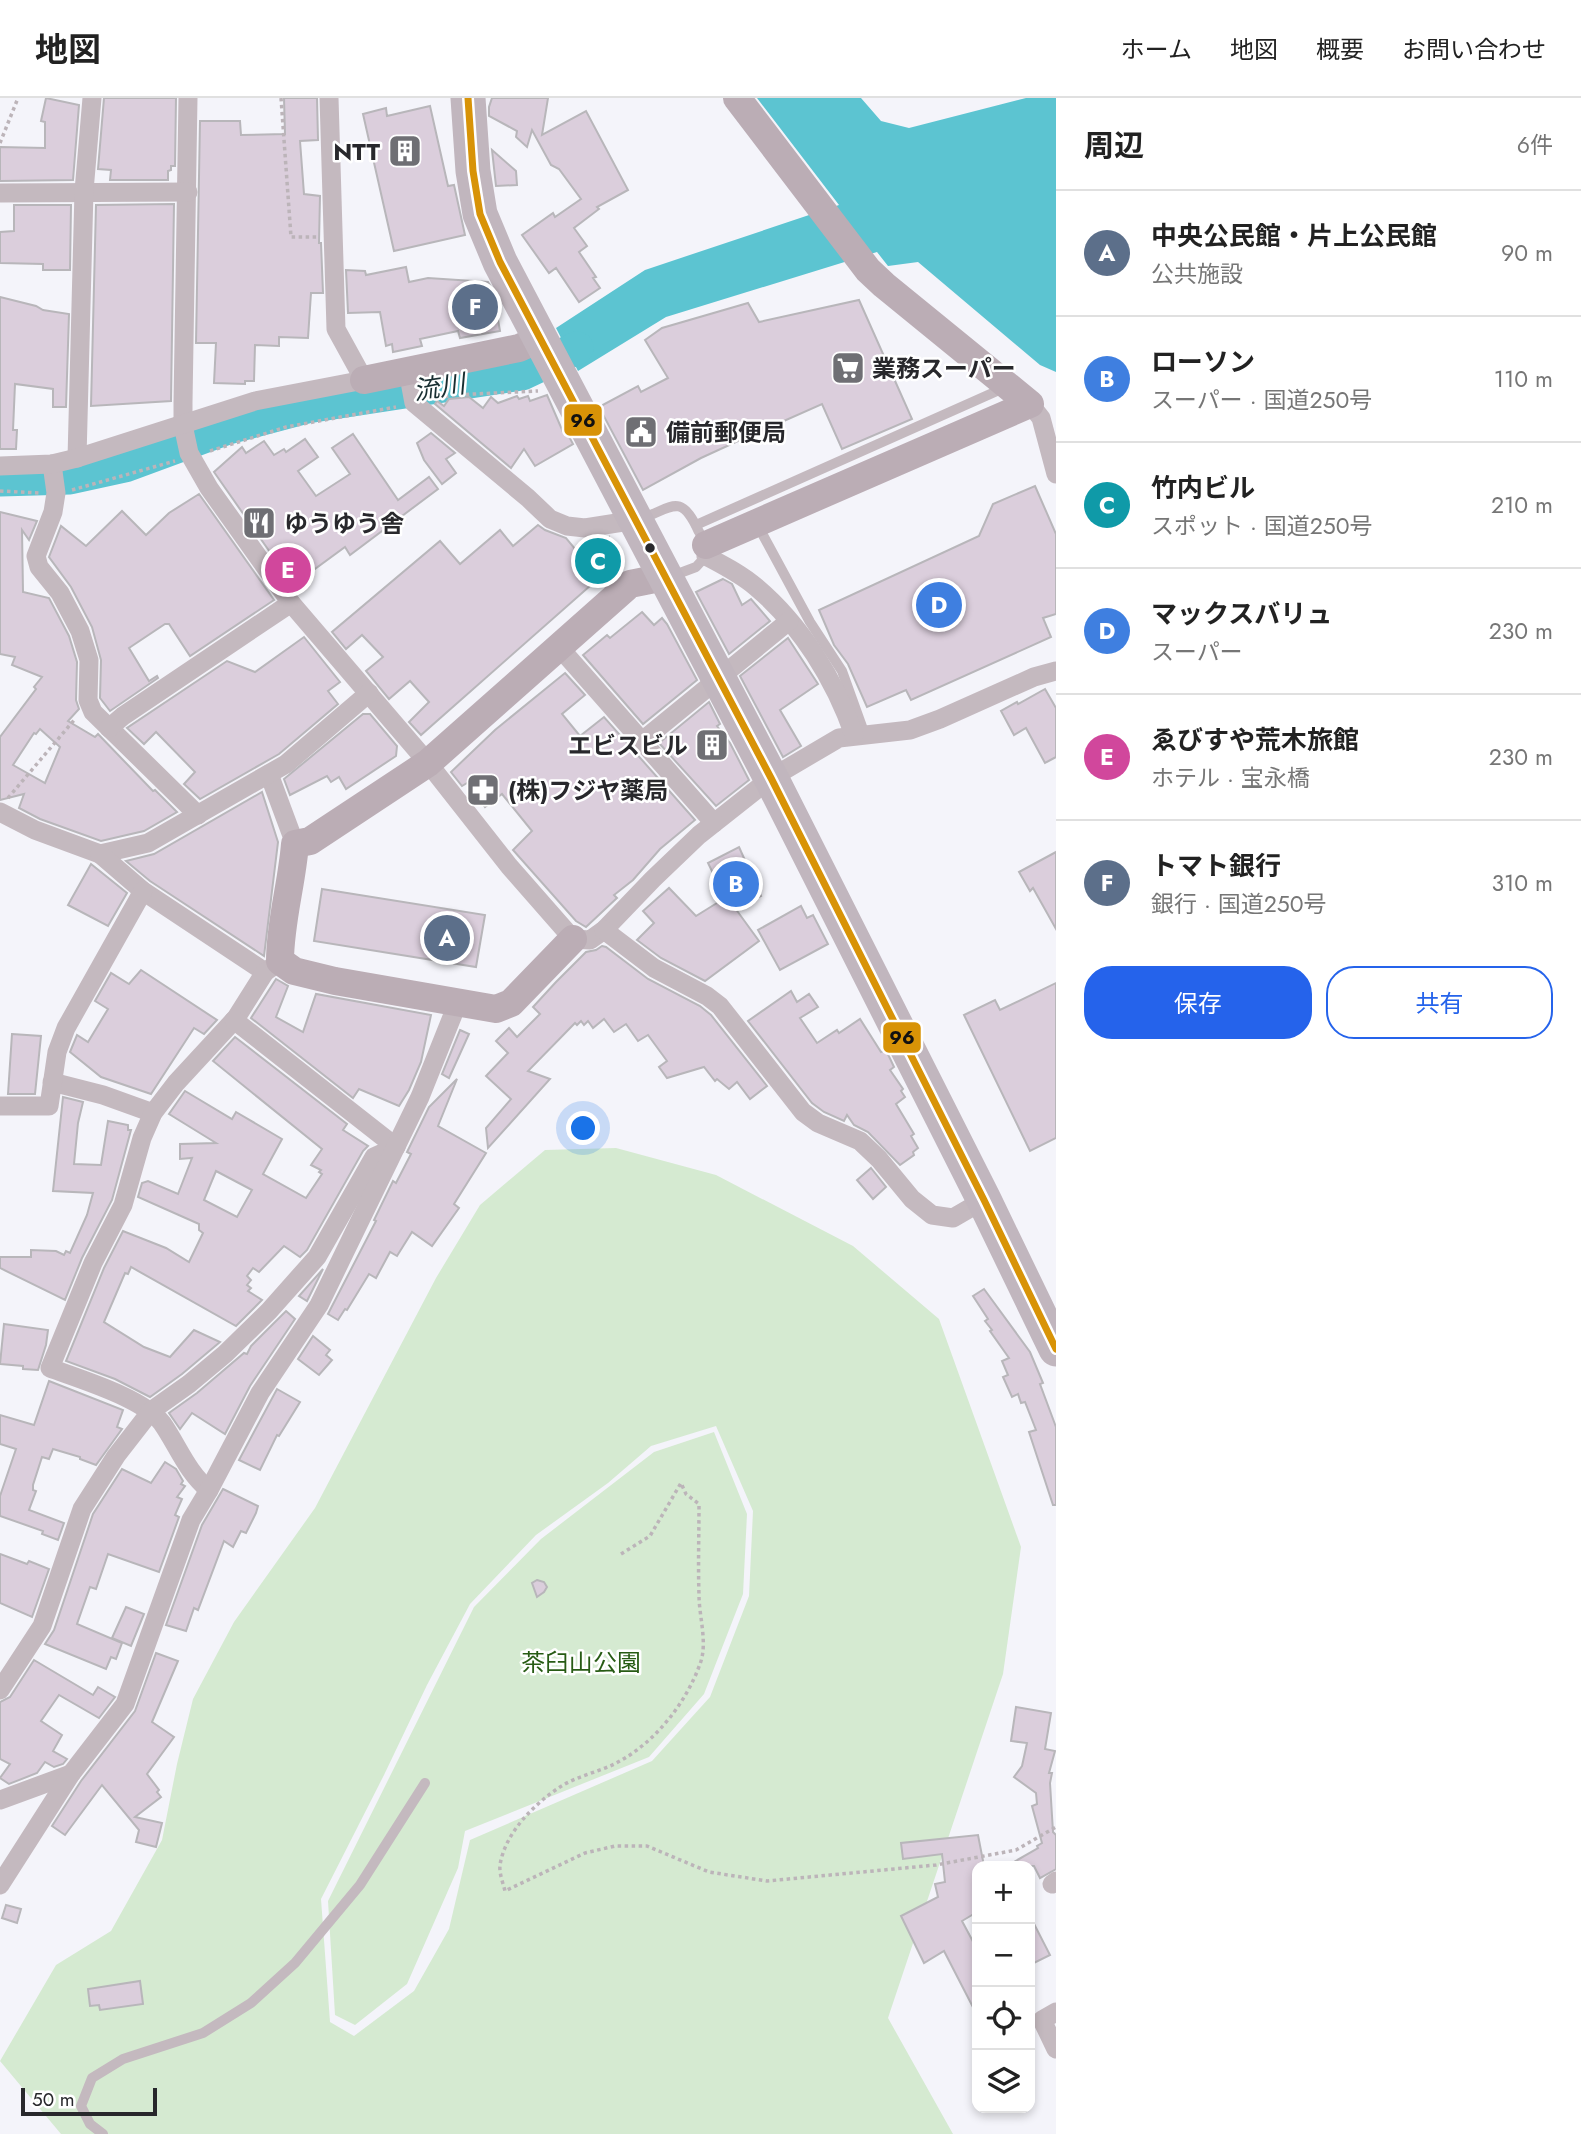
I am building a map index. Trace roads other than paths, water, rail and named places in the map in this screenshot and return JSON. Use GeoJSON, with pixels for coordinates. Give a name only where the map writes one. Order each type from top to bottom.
{"type":"FeatureCollection","features":[{"type":"Feature","properties":{"kind":"highway"},"geometry":{"type":"LineString","coordinates":[[468,98],[473,171],[480,215],[500,262],[542,345],[555,386],[626,532],[665,577],[771,778],[984,1200],[1056,1349]]}},
{"type":"Feature","properties":{"kind":"street"},"geometry":{"type":"LineString","coordinates":[[77,458],[84,191],[92,98]]}},
{"type":"Feature","properties":{"kind":"street"},"geometry":{"type":"LineString","coordinates":[[188,98],[184,428],[189,453],[209,488],[291,603],[573,939],[590,940],[604,930],[653,879],[714,823],[771,778],[839,738],[910,730],[1034,677],[1055,673]]}},
{"type":"Feature","properties":{"kind":"street"},"geometry":{"type":"LineString","coordinates":[[329,98],[336,329],[363,380]]}},
{"type":"Feature","properties":{"kind":"street"},"geometry":{"type":"LineString","coordinates":[[737,98],[869,270],[1041,411],[1056,474]]}},
{"type":"Feature","properties":{"kind":"street"},"geometry":{"type":"LineString","coordinates":[[0,193],[188,192]]}},
{"type":"Feature","properties":{"kind":"street"},"geometry":{"type":"LineString","coordinates":[[0,466],[54,475],[77,458],[184,428],[255,401],[363,380],[410,389],[519,348],[542,345]]}},
{"type":"Feature","properties":{"kind":"street"},"geometry":{"type":"LineString","coordinates":[[410,389],[550,519],[567,526],[626,532]]}},
{"type":"Feature","properties":{"kind":"street"},"geometry":{"type":"LineString","coordinates":[[859,735],[805,641],[789,621],[755,586],[702,542],[757,523],[1041,411]]}},
{"type":"Feature","properties":{"kind":"street"},"geometry":{"type":"LineString","coordinates":[[54,475],[53,512],[36,556],[39,567],[60,593],[80,631],[89,660],[90,704],[93,712],[198,815]]}},
{"type":"Feature","properties":{"kind":"street"},"geometry":{"type":"LineString","coordinates":[[295,844],[310,841],[428,764],[630,584],[665,577]]}},
{"type":"Feature","properties":{"kind":"street"},"geometry":{"type":"LineString","coordinates":[[109,728],[291,603]]}},
{"type":"Feature","properties":{"kind":"street"},"geometry":{"type":"LineString","coordinates":[[642,741],[789,621]]}},
{"type":"Feature","properties":{"kind":"street"},"geometry":{"type":"LineString","coordinates":[[559,647],[714,823]]}},
{"type":"Feature","properties":{"kind":"street"},"geometry":{"type":"LineString","coordinates":[[100,854],[148,843],[286,764],[369,693]]}},
{"type":"Feature","properties":{"kind":"street"},"geometry":{"type":"LineString","coordinates":[[209,1490],[196,1479],[162,1423],[151,1411],[50,1368],[93,1263],[124,1205],[142,1138],[153,1113],[176,1083],[233,1020],[273,967],[280,945],[293,874],[295,844],[269,774]]}},
{"type":"Feature","properties":{"kind":"street"},"geometry":{"type":"LineString","coordinates":[[4,806],[35,830],[100,854],[143,891],[273,967],[335,981],[496,1009],[511,1003],[573,939]]}},
{"type":"Feature","properties":{"kind":"street"},"geometry":{"type":"LineString","coordinates":[[0,1106],[49,1106],[57,1052],[66,1028],[143,891]]}},
{"type":"Feature","properties":{"kind":"street"},"geometry":{"type":"LineString","coordinates":[[604,930],[654,968],[707,996],[720,1006],[803,1112],[818,1123],[860,1141],[879,1159],[912,1199],[932,1216],[953,1218],[984,1200]]}},
{"type":"Feature","properties":{"kind":"street"},"geometry":{"type":"LineString","coordinates":[[0,1885],[71,1774],[125,1704],[191,1520],[260,1392],[319,1305],[420,1097],[458,1002]]}},
{"type":"Feature","properties":{"kind":"street"},"geometry":{"type":"LineString","coordinates":[[233,1020],[396,1147]]}},
{"type":"Feature","properties":{"kind":"street"},"geometry":{"type":"LineString","coordinates":[[52,1082],[103,1095],[153,1113]]}},
{"type":"Feature","properties":{"kind":"street"},"geometry":{"type":"LineString","coordinates":[[0,1690],[42,1626],[82,1509],[116,1456],[151,1411],[225,1354],[269,1311],[317,1257],[374,1157],[396,1147]]}},
{"type":"Feature","properties":{"kind":"street"},"geometry":{"type":"LineString","coordinates":[[0,1800],[71,1774]]}},
{"type":"Feature","properties":{"kind":"street"},"geometry":{"type":"LineString","coordinates":[[1056,2012],[1042,2020],[1056,2049]]}},
{"type":"Feature","properties":{"kind":"lane"},"geometry":{"type":"LineString","coordinates":[[702,542],[1008,386]]}},
{"type":"Feature","properties":{"kind":"lane"},"geometry":{"type":"LineString","coordinates":[[626,532],[666,507],[678,505],[686,509],[702,542],[696,567],[665,577]]}},
{"type":"Feature","properties":{"kind":"lane"},"geometry":{"type":"LineString","coordinates":[[757,523],[810,622],[842,671],[859,735]]}},
{"type":"Feature","properties":{"kind":"lane"},"geometry":{"type":"LineString","coordinates":[[103,2134],[90,2124],[81,2106],[92,2078],[123,2059],[203,2033],[251,2003],[295,1963],[360,1885],[425,1783]]}},
{"type":"Feature","properties":{"kind":"water"},"geometry":{"type":"Polygon","coordinates":[[[757,98],[861,98],[881,121],[909,128],[1026,98],[1056,98],[1056,372],[1040,365],[918,262],[888,266],[877,252],[666,317],[578,371],[556,328],[645,270],[839,205],[757,98]]]}},
{"type":"Feature","properties":{"kind":"waterway","name":"流川"},"geometry":{"type":"LineString","coordinates":[[0,480],[70,478],[125,466],[228,428],[307,407],[522,374],[577,348]]}},
{"type":"Feature","properties":{"kind":"place","name":"NTT"},"geometry":{"type":"Point","coordinates":[405,151]}},
{"type":"Feature","properties":{"kind":"place","name":"トマト銀行"},"geometry":{"type":"Point","coordinates":[475,307]}},
{"type":"Feature","properties":{"kind":"place","name":"業務スーパー"},"geometry":{"type":"Point","coordinates":[848,368]}},
{"type":"Feature","properties":{"kind":"place","name":"備前郵便局"},"geometry":{"type":"Point","coordinates":[641,432]}},
{"type":"Feature","properties":{"kind":"place","name":"ゆうゆう舎"},"geometry":{"type":"Point","coordinates":[259,523]}},
{"type":"Feature","properties":{"kind":"place","name":"竹内ビル"},"geometry":{"type":"Point","coordinates":[598,561]}},
{"type":"Feature","properties":{"kind":"place","name":"ゑびすや荒木旅館"},"geometry":{"type":"Point","coordinates":[288,570]}},
{"type":"Feature","properties":{"kind":"place","name":"マックスバリュ"},"geometry":{"type":"Point","coordinates":[939,605]}},
{"type":"Feature","properties":{"kind":"place","name":"エビスビル"},"geometry":{"type":"Point","coordinates":[712,745]}},
{"type":"Feature","properties":{"kind":"place","name":"(株)フジヤ薬局"},"geometry":{"type":"Point","coordinates":[483,790]}},
{"type":"Feature","properties":{"kind":"place","name":"ローソン"},"geometry":{"type":"Point","coordinates":[736,884]}},
{"type":"Feature","properties":{"kind":"place","name":"中央公民館・片上公民館"},"geometry":{"type":"Point","coordinates":[447,938]}},
{"type":"Feature","properties":{"kind":"park label","name":"茶臼山公園"},"geometry":{"type":"Point","coordinates":[581,1662]}}]}
